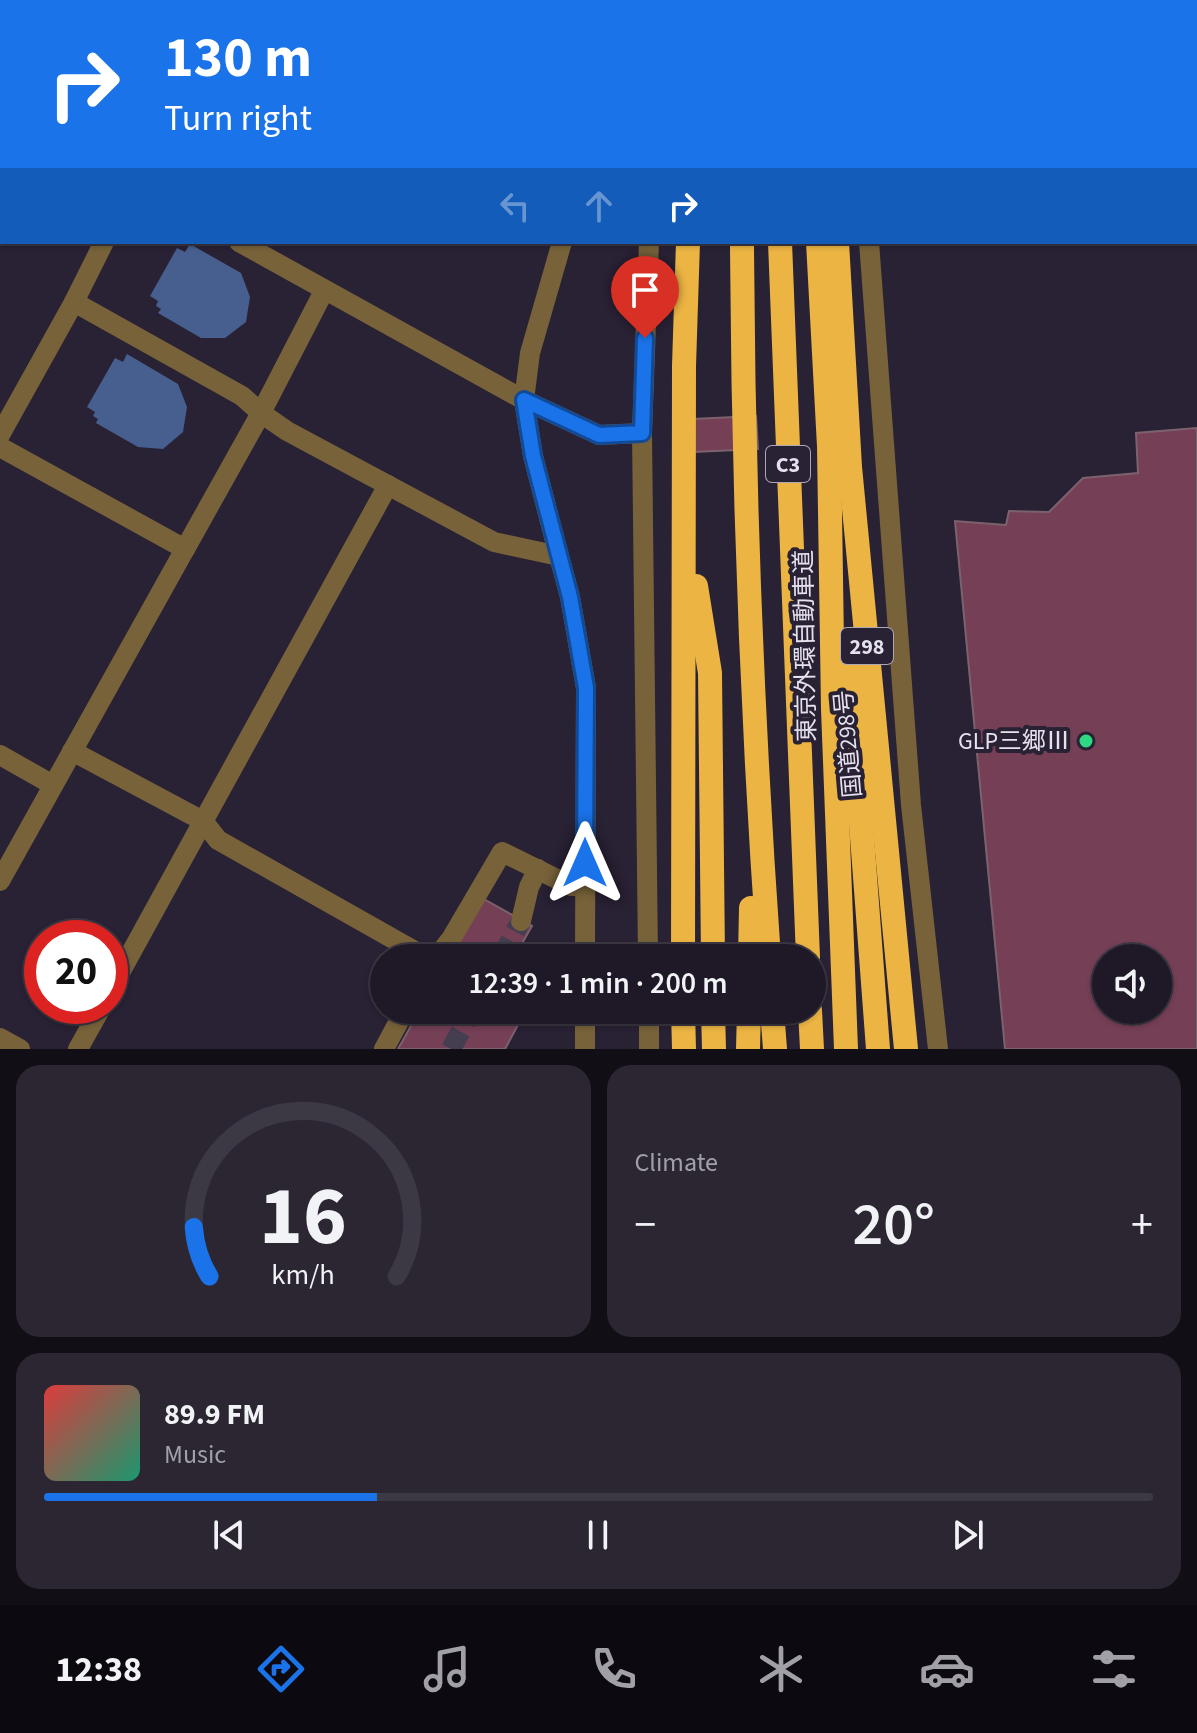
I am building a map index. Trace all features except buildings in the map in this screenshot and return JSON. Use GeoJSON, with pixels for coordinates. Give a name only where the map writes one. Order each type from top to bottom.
{"type":"FeatureCollection","features":[{"type":"Feature","properties":{"kind":"highway"},"geometry":{"type":"LineString","coordinates":[[683,944],[684,366],[688,244]]}},
{"type":"Feature","properties":{"kind":"highway"},"geometry":{"type":"LineString","coordinates":[[742,244],[743,435],[755,767],[768,944]]}},
{"type":"Feature","properties":{"kind":"highway","name":"東京外環自動車道"},"geometry":{"type":"LineString","coordinates":[[780,244],[807,944]]}},
{"type":"Feature","properties":{"kind":"highway","name":"東京外環自動車道"},"geometry":{"type":"LineString","coordinates":[[818,244],[829,446],[834,725],[846,1049]]}},
{"type":"Feature","properties":{"kind":"highway","name":"国道298号"},"geometry":{"type":"LineString","coordinates":[[837,244],[850,467],[906,1049]]}},
{"type":"Feature","properties":{"kind":"highway"},"geometry":{"type":"LineString","coordinates":[[850,467],[859,797],[878,1049]]}},
{"type":"Feature","properties":{"kind":"highway"},"geometry":{"type":"LineString","coordinates":[[684,513],[710,673],[713,944]]}},
{"type":"Feature","properties":{"kind":"highway"},"geometry":{"type":"LineString","coordinates":[[750,944],[755,767]]}},
{"type":"Feature","properties":{"kind":"highway"},"geometry":{"type":"LineString","coordinates":[[683,1024],[684,1049]]}},
{"type":"Feature","properties":{"kind":"highway"},"geometry":{"type":"LineString","coordinates":[[713,1024],[714,1049]]}},
{"type":"Feature","properties":{"kind":"highway"},"geometry":{"type":"LineString","coordinates":[[748,1049],[749,1024]]}},
{"type":"Feature","properties":{"kind":"highway"},"geometry":{"type":"LineString","coordinates":[[773,1024],[775,1049]]}},
{"type":"Feature","properties":{"kind":"highway"},"geometry":{"type":"LineString","coordinates":[[811,1024],[812,1049]]}},
{"type":"Feature","properties":{"kind":"street"},"geometry":{"type":"LineString","coordinates":[[0,435],[103,244]]}},
{"type":"Feature","properties":{"kind":"street"},"geometry":{"type":"LineString","coordinates":[[242,244],[524,400],[599,435],[642,433]]}},
{"type":"Feature","properties":{"kind":"street"},"geometry":{"type":"LineString","coordinates":[[561,244],[530,353],[524,400],[533,456],[570,597],[586,688],[585,944]]}},
{"type":"Feature","properties":{"kind":"street"},"geometry":{"type":"LineString","coordinates":[[648,944],[642,433],[649,244]]}},
{"type":"Feature","properties":{"kind":"street"},"geometry":{"type":"LineString","coordinates":[[869,244],[911,805],[938,1049]]}},
{"type":"Feature","properties":{"kind":"street"},"geometry":{"type":"LineString","coordinates":[[0,881],[261,413],[324,291]]}},
{"type":"Feature","properties":{"kind":"street"},"geometry":{"type":"LineString","coordinates":[[74,302],[242,396],[287,431],[494,542],[559,556]]}},
{"type":"Feature","properties":{"kind":"street"},"geometry":{"type":"LineString","coordinates":[[0,447],[185,549]]}},
{"type":"Feature","properties":{"kind":"street"},"geometry":{"type":"LineString","coordinates":[[128,958],[388,485]]}},
{"type":"Feature","properties":{"kind":"street"},"geometry":{"type":"LineString","coordinates":[[72,751],[203,821],[218,840],[402,944]]}},
{"type":"Feature","properties":{"kind":"street"},"geometry":{"type":"LineString","coordinates":[[0,755],[53,785]]}},
{"type":"Feature","properties":{"kind":"street"},"geometry":{"type":"LineString","coordinates":[[447,944],[502,852],[571,886],[585,886]]}},
{"type":"Feature","properties":{"kind":"street"},"geometry":{"type":"LineString","coordinates":[[521,921],[529,887],[538,869]]}},
{"type":"Feature","properties":{"kind":"street"},"geometry":{"type":"LineString","coordinates":[[78,1049],[92,1024]]}},
{"type":"Feature","properties":{"kind":"street"},"geometry":{"type":"LineString","coordinates":[[384,1049],[397,1024]]}},
{"type":"Feature","properties":{"kind":"street"},"geometry":{"type":"LineString","coordinates":[[585,1024],[585,1049]]}},
{"type":"Feature","properties":{"kind":"street"},"geometry":{"type":"LineString","coordinates":[[649,1024],[649,1049]]}},
{"type":"Feature","properties":{"kind":"street"},"geometry":{"type":"LineString","coordinates":[[0,1038],[20,1049]]}},
{"type":"Feature","properties":{"kind":"water"},"geometry":{"type":"Polygon","coordinates":[[[190,244],[241,273],[250,297],[246,322],[225,338],[201,338],[158,313],[161,309],[156,306],[158,301],[150,296],[177,248],[185,252],[190,244]]]}},
{"type":"Feature","properties":{"kind":"water"},"geometry":{"type":"Polygon","coordinates":[[[127,354],[178,384],[187,407],[183,432],[163,449],[138,447],[96,423],[95,412],[87,407],[115,358],[123,362],[127,354]]]}},
{"type":"Feature","properties":{"kind":"tunnel"},"geometry":{"type":"LineString","coordinates":[[509,944],[521,921]]}},
{"type":"Feature","properties":{"kind":"tunnel"},"geometry":{"type":"LineString","coordinates":[[451,1049],[464,1024]]}},
{"type":"Feature","properties":{"kind":"place","name":"GLP三郷Ⅲ"},"geometry":{"type":"Point","coordinates":[1086,741]}},
{"type":"Feature","properties":{"kind":"route"},"geometry":{"type":"LineString","coordinates":[[585,863],[586,688],[570,597],[533,456],[524,400],[599,435],[642,433],[645,338]]}}]}
